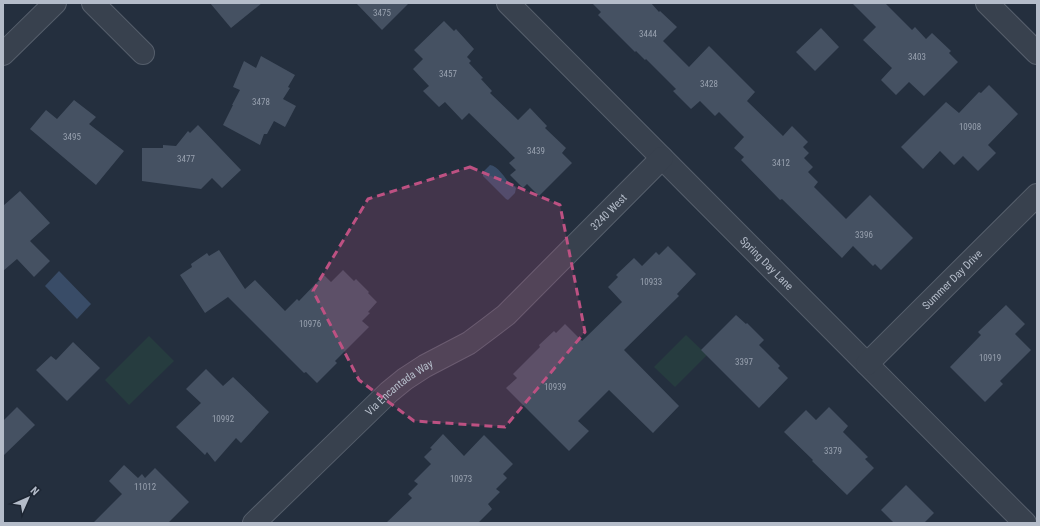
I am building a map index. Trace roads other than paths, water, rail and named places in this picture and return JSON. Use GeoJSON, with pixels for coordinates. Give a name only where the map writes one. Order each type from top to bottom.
{"type":"FeatureCollection","features":[{"type":"Feature","properties":{"kind":"street"},"geometry":{"type":"LineString","coordinates":[[3,54],[55,3]]}},
{"type":"Feature","properties":{"kind":"street"},"geometry":{"type":"LineString","coordinates":[[93,3],[143,53]]}},
{"type":"Feature","properties":{"kind":"street","name":"Spring Day Lane"},"geometry":{"type":"LineString","coordinates":[[508,3],[1025,523]]}},
{"type":"Feature","properties":{"kind":"street"},"geometry":{"type":"LineString","coordinates":[[987,3],[1037,53]]}},
{"type":"Feature","properties":{"kind":"street","name":"3240 West"},"geometry":{"type":"LineString","coordinates":[[554,266],[662,158]]}},
{"type":"Feature","properties":{"kind":"street","name":"Summer Day Drive"},"geometry":{"type":"LineString","coordinates":[[867,364],[1037,195]]}},
{"type":"Feature","properties":{"kind":"street","name":"Via Encantada Way"},"geometry":{"type":"LineString","coordinates":[[254,523],[389,392],[425,366],[469,342],[489,328],[506,315],[554,266]]}},
{"type":"Feature","properties":{"kind":"water"},"geometry":{"type":"Polygon","coordinates":[[[490,165],[499,170],[510,184],[516,188],[515,193],[508,200],[483,176],[483,172],[490,165]]]}},
{"type":"Feature","properties":{"kind":"water"},"geometry":{"type":"Polygon","coordinates":[[[59,271],[91,304],[77,319],[45,286],[59,271]]]}}]}
